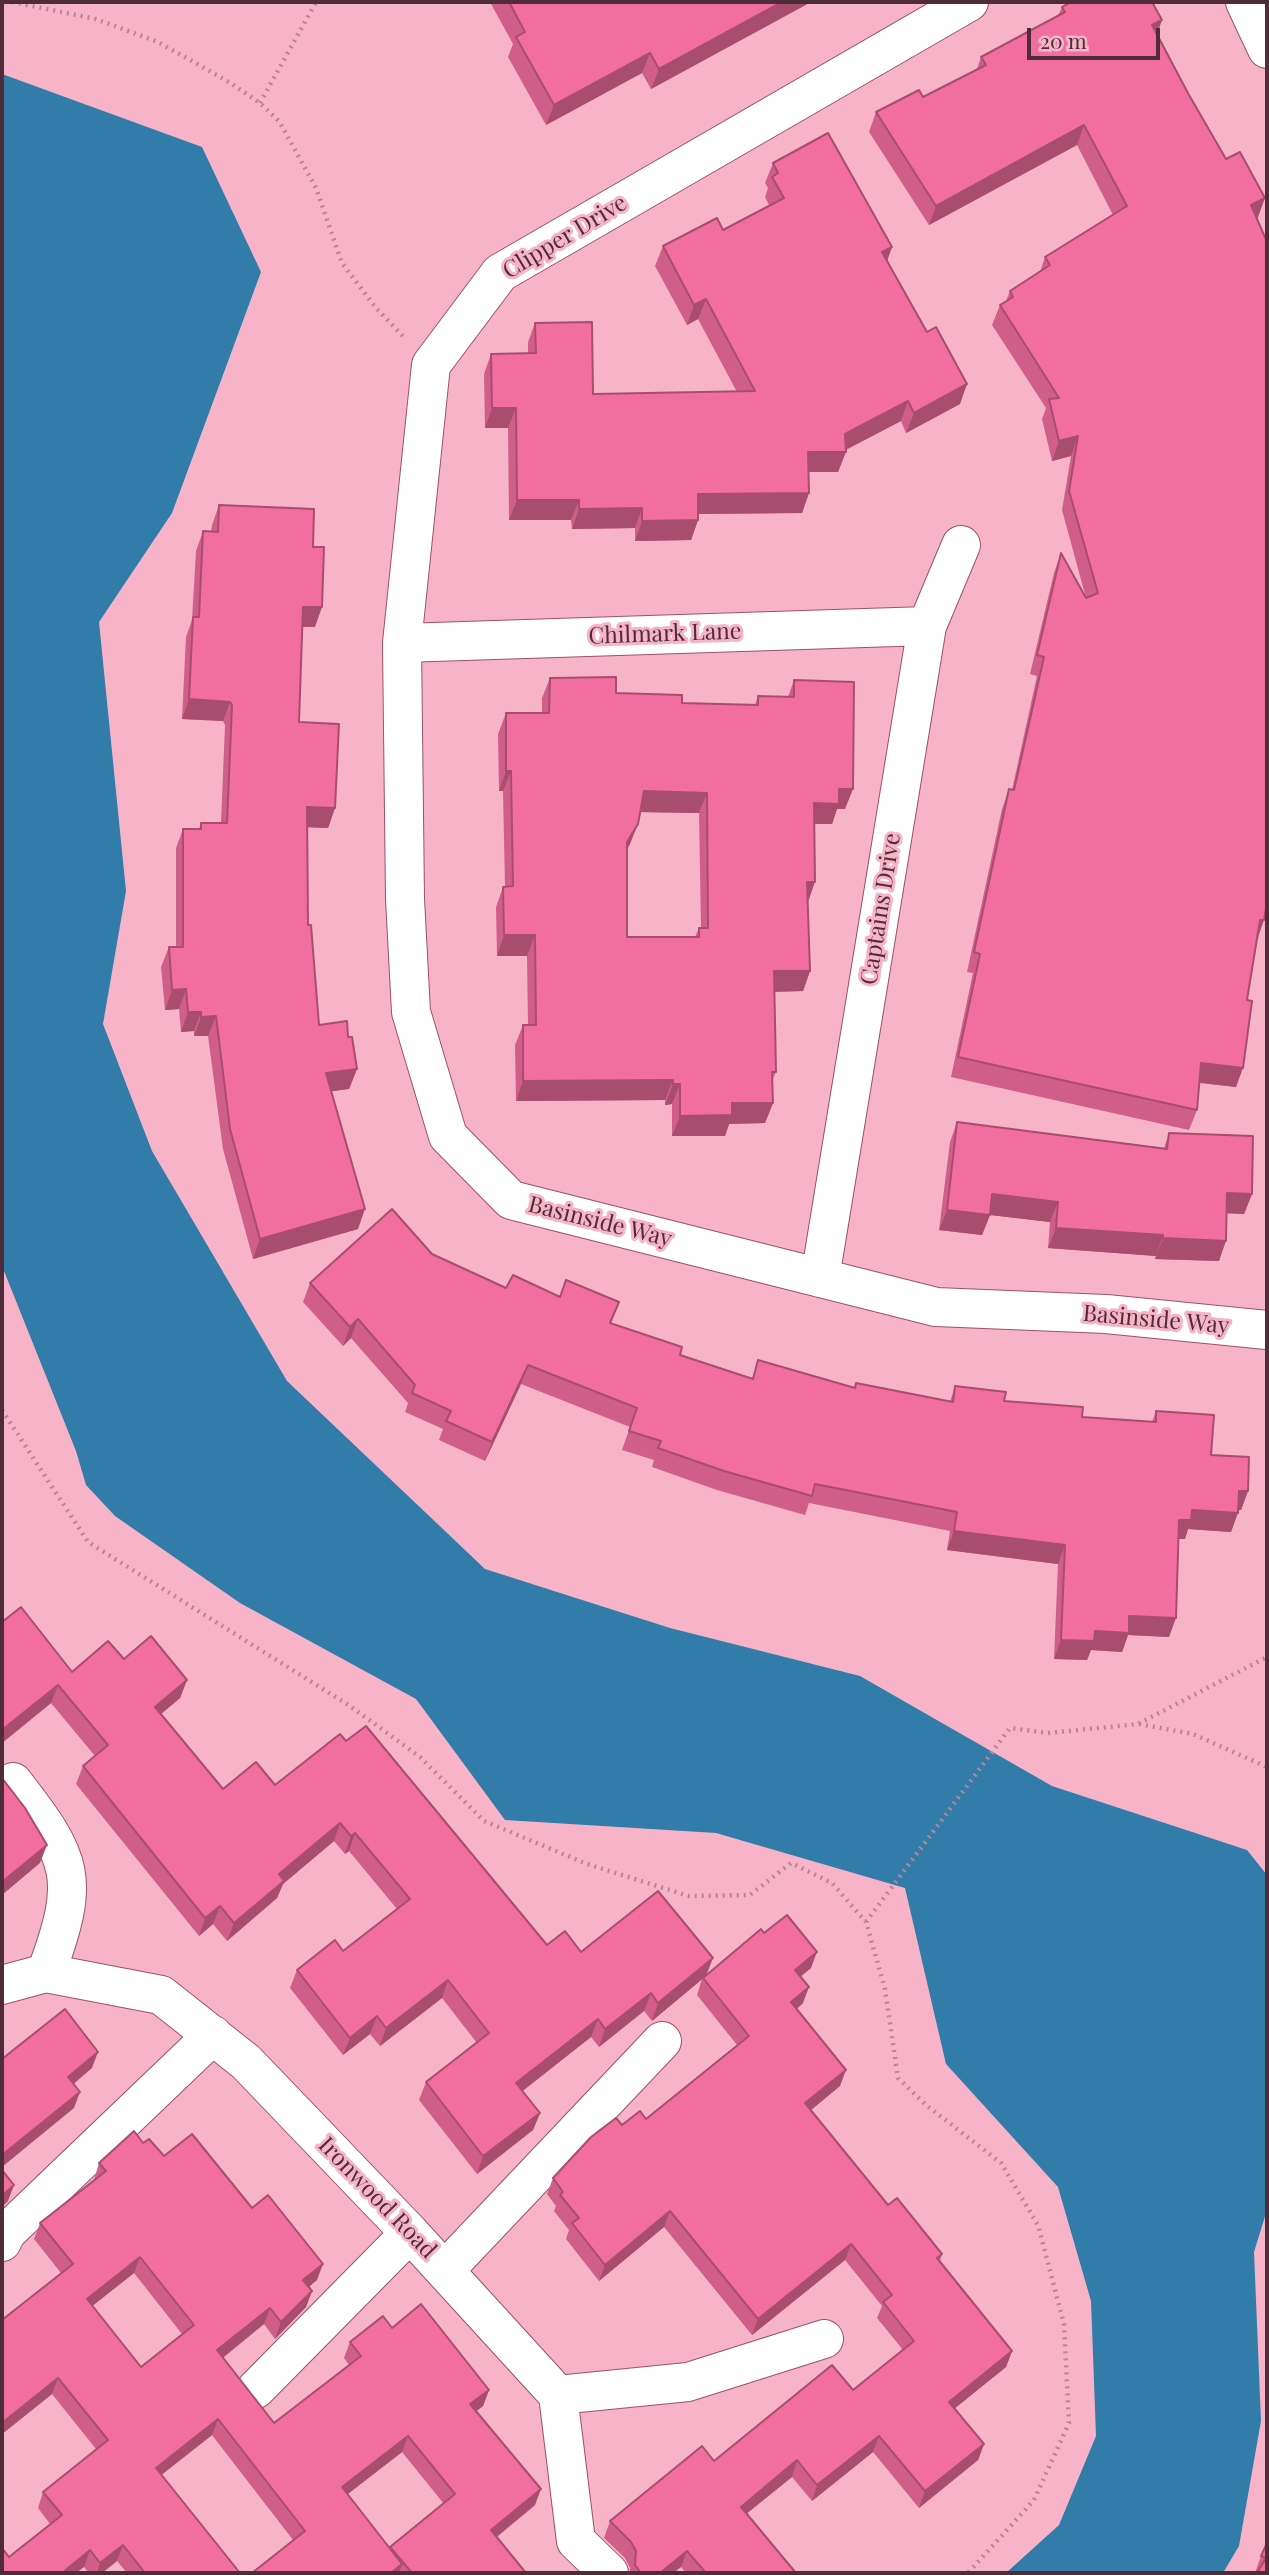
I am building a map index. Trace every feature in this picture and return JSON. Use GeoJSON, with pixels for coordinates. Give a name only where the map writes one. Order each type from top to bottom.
{"type":"FeatureCollection","features":[{"type":"Feature","properties":{"kind":"street","name":"Clipper Drive"},"geometry":{"type":"LineString","coordinates":[[432,365],[500,273],[969,2]]}},
{"type":"Feature","properties":{"kind":"street"},"geometry":{"type":"LineString","coordinates":[[1245,2],[1267,48]]}},
{"type":"Feature","properties":{"kind":"street"},"geometry":{"type":"LineString","coordinates":[[402,643],[432,365]]}},
{"type":"Feature","properties":{"kind":"street","name":"Captains Drive"},"geometry":{"type":"LineString","coordinates":[[820,1278],[927,626],[961,545]]}},
{"type":"Feature","properties":{"kind":"street","name":"Chilmark Lane"},"geometry":{"type":"LineString","coordinates":[[402,643],[927,626]]}},
{"type":"Feature","properties":{"kind":"street","name":"Basinside Way"},"geometry":{"type":"LineString","coordinates":[[402,643],[405,899],[411,1012],[448,1136],[511,1200],[936,1307],[1105,1314],[1267,1330]]}},
{"type":"Feature","properties":{"kind":"street"},"geometry":{"type":"LineString","coordinates":[[13,1782],[45,1822],[64,1855],[68,1891],[61,1933],[46,1973]]}},
{"type":"Feature","properties":{"kind":"street","name":"Ironwood Road"},"geometry":{"type":"LineString","coordinates":[[2,1985],[46,1973],[161,1995],[246,2062],[445,2270],[558,2395]]}},
{"type":"Feature","properties":{"kind":"street"},"geometry":{"type":"LineString","coordinates":[[2,2242],[6,2233],[213,2035]]}},
{"type":"Feature","properties":{"kind":"street"},"geometry":{"type":"LineString","coordinates":[[445,2270],[662,2041]]}},
{"type":"Feature","properties":{"kind":"street"},"geometry":{"type":"LineString","coordinates":[[256,2389],[410,2233]]}},
{"type":"Feature","properties":{"kind":"street"},"geometry":{"type":"LineString","coordinates":[[609,2573],[576,2541],[558,2395],[688,2382],[824,2339]]}},
{"type":"Feature","properties":{"kind":"path"},"geometry":{"type":"LineString","coordinates":[[12,2],[96,19],[158,42],[260,103],[279,121],[316,188],[342,263],[376,308],[432,365]]}},
{"type":"Feature","properties":{"kind":"path"},"geometry":{"type":"LineString","coordinates":[[260,103],[316,2]]}},
{"type":"Feature","properties":{"kind":"path"},"geometry":{"type":"LineString","coordinates":[[2,1410],[88,1542],[350,1706],[420,1757],[484,1821],[587,1864],[689,1896],[750,1895],[791,1863],[832,1883],[866,1922],[885,1989],[898,2078],[926,2105],[1002,2163],[1038,2225],[1064,2324],[1069,2423],[1034,2500],[968,2573]]}},
{"type":"Feature","properties":{"kind":"path"},"geometry":{"type":"LineString","coordinates":[[1138,1724],[1267,1657]]}},
{"type":"Feature","properties":{"kind":"path"},"geometry":{"type":"LineString","coordinates":[[866,1922],[1010,1728],[1048,1733],[1138,1724],[1194,1734],[1267,1767]]}},
{"type":"Feature","properties":{"kind":"water"},"geometry":{"type":"Polygon","coordinates":[[[2,74],[202,147],[261,272],[172,513],[99,622],[126,891],[103,1024],[152,1151],[287,1381],[485,1569],[670,1628],[860,1676],[1052,1786],[1247,1850],[1267,1875],[1267,2210],[1254,2252],[1261,2421],[1239,2546],[1223,2573],[1006,2573],[1059,2525],[1096,2436],[1091,2301],[1058,2187],[946,2064],[905,1888],[716,1833],[505,1820],[416,1699],[240,1603],[115,1516],[86,1485],[76,1451],[2,1266],[2,74]]]}},
{"type":"Feature","properties":{"kind":"building"},"geometry":{"type":"Polygon","coordinates":[[[509,2],[782,2],[659,69],[650,53],[554,105],[516,37],[525,32],[509,2]]]}},
{"type":"Feature","properties":{"kind":"building"},"geometry":{"type":"Polygon","coordinates":[[[1071,2],[1152,2],[1162,20],[1152,25],[1189,95],[1226,159],[1240,152],[1265,198],[1251,205],[1267,242],[1267,903],[1264,920],[1260,920],[1247,1000],[1252,1001],[1243,1068],[1201,1063],[1197,1110],[958,1057],[980,954],[974,952],[1009,789],[1014,790],[1044,657],[1037,655],[1061,553],[1086,598],[1098,593],[1069,491],[1078,436],[1059,441],[1049,399],[1059,398],[1000,305],[1013,297],[1010,291],[1050,265],[1045,257],[1127,206],[1084,125],[936,206],[876,112],[919,90],[923,97],[986,65],[981,57],[1065,12],[1062,7],[1071,2]]]}},
{"type":"Feature","properties":{"kind":"building"},"geometry":{"type":"Polygon","coordinates":[[[828,133],[892,247],[882,252],[927,332],[936,327],[967,384],[914,413],[908,401],[845,434],[846,452],[808,452],[809,493],[698,494],[698,520],[642,521],[642,508],[579,509],[579,500],[517,500],[516,408],[492,408],[491,354],[536,353],[535,323],[592,322],[593,394],[755,391],[706,299],[694,305],[663,246],[717,218],[723,230],[784,198],[772,177],[778,173],[773,163],[828,133]]]}},
{"type":"Feature","properties":{"kind":"building"},"geometry":{"type":"Polygon","coordinates":[[[219,505],[314,509],[313,547],[324,547],[322,607],[303,607],[299,722],[339,724],[335,808],[307,807],[308,925],[311,925],[319,1025],[347,1021],[348,1037],[352,1037],[357,1069],[326,1073],[365,1209],[260,1239],[230,1129],[216,1016],[201,1017],[201,1012],[188,1012],[186,989],[172,990],[169,947],[183,947],[183,829],[201,829],[201,823],[227,823],[232,705],[230,702],[189,699],[193,617],[199,617],[203,531],[218,532],[219,505]]]}},
{"type":"Feature","properties":{"kind":"building"},"geometry":{"type":"Polygon","coordinates":[[[616,677],[616,693],[682,695],[682,703],[758,705],[758,696],[794,697],[794,680],[854,682],[853,789],[839,789],[839,804],[814,803],[815,882],[807,882],[810,971],[774,971],[776,1072],[772,1072],[773,1103],[732,1103],[732,1115],[680,1116],[680,1084],[673,1084],[673,1080],[523,1081],[523,1025],[536,1025],[535,935],[504,935],[503,887],[513,886],[511,771],[506,771],[506,713],[549,713],[550,678],[616,677]],[[644,791],[638,824],[627,842],[627,937],[699,937],[699,928],[708,928],[707,793],[644,791]]]}},
{"type":"Feature","properties":{"kind":"building"},"geometry":{"type":"Polygon","coordinates":[[[957,1122],[1167,1149],[1169,1133],[1253,1136],[1252,1194],[1227,1193],[1226,1241],[1056,1228],[1058,1202],[992,1194],[990,1215],[947,1210],[957,1122]]]}},
{"type":"Feature","properties":{"kind":"building"},"geometry":{"type":"Polygon","coordinates":[[[392,1209],[432,1254],[506,1288],[513,1275],[560,1297],[566,1280],[619,1302],[610,1323],[682,1347],[680,1355],[753,1379],[758,1360],[855,1388],[856,1383],[953,1402],[955,1386],[1006,1392],[1004,1401],[1083,1407],[1082,1417],[1156,1422],[1156,1411],[1214,1415],[1211,1455],[1249,1457],[1248,1491],[1239,1491],[1238,1513],[1192,1510],[1191,1520],[1179,1520],[1176,1618],[1129,1616],[1129,1633],[1095,1631],[1094,1641],[1061,1640],[1065,1545],[954,1531],[957,1512],[815,1484],[812,1496],[724,1471],[658,1448],[661,1441],[629,1431],[637,1408],[528,1365],[492,1442],[446,1421],[451,1411],[412,1393],[415,1385],[358,1319],[350,1327],[310,1283],[392,1209]]]}},
{"type":"Feature","properties":{"kind":"building"},"geometry":{"type":"Polygon","coordinates":[[[21,1607],[72,1672],[108,1641],[124,1659],[151,1636],[187,1680],[155,1707],[223,1789],[256,1762],[275,1785],[340,1734],[346,1741],[366,1726],[547,1945],[565,1931],[581,1952],[658,1891],[713,1958],[658,2003],[651,1993],[605,2029],[598,2019],[516,2083],[540,2113],[483,2156],[426,2082],[489,2033],[448,1980],[386,2028],[377,2016],[350,2038],[297,1970],[335,1940],[343,1951],[410,1899],[355,1833],[351,1836],[340,1823],[279,1874],[284,1881],[234,1923],[220,1906],[205,1918],[83,1766],[108,1745],[58,1685],[2,1730],[2,1622],[21,1607]]]}},
{"type":"Feature","properties":{"kind":"building"},"geometry":{"type":"Polygon","coordinates":[[[2,1778],[25,1808],[47,1845],[2,1882],[2,1778]]]}},
{"type":"Feature","properties":{"kind":"building"},"geometry":{"type":"Polygon","coordinates":[[[787,1915],[817,1952],[795,1970],[809,1987],[791,2002],[846,2070],[805,2103],[888,2205],[897,2198],[942,2254],[937,2258],[1012,2351],[949,2402],[984,2444],[925,2491],[879,2436],[817,2485],[797,2460],[741,2507],[796,2573],[706,2573],[687,2551],[660,2573],[641,2573],[635,2565],[636,2551],[631,2542],[610,2521],[702,2446],[714,2461],[832,2365],[853,2390],[914,2341],[883,2302],[892,2295],[851,2244],[758,2319],[670,2211],[605,2265],[572,2223],[579,2218],[560,2195],[563,2192],[553,2178],[591,2137],[616,2118],[622,2125],[640,2111],[646,2119],[749,2036],[703,1978],[761,1929],[764,1933],[787,1915]]]}},
{"type":"Feature","properties":{"kind":"building"},"geometry":{"type":"Polygon","coordinates":[[[65,2009],[98,2052],[68,2077],[80,2092],[2,2155],[2,2059],[65,2009]]]}},
{"type":"Feature","properties":{"kind":"building"},"geometry":{"type":"Polygon","coordinates":[[[134,2131],[143,2143],[149,2139],[164,2156],[192,2134],[252,2208],[268,2195],[323,2264],[303,2280],[312,2291],[281,2322],[270,2308],[217,2350],[274,2423],[361,2356],[350,2342],[383,2316],[392,2328],[421,2304],[489,2390],[470,2404],[541,2489],[491,2530],[526,2573],[412,2573],[390,2547],[455,2494],[408,2436],[342,2487],[402,2564],[391,2573],[252,2573],[305,2531],[218,2419],[156,2468],[240,2573],[145,2573],[123,2545],[100,2563],[90,2550],[62,2573],[2,2573],[2,2548],[9,2557],[62,2515],[43,2492],[108,2440],[58,2378],[2,2423],[2,2320],[73,2264],[40,2223],[106,2171],[99,2163],[134,2131]],[[140,2257],[87,2299],[141,2367],[194,2325],[140,2257]]]}},
{"type":"Feature","properties":{"kind":"building"},"geometry":{"type":"Polygon","coordinates":[[[2,2170],[14,2185],[2,2196],[2,2170]]]}},
{"type":"Feature","properties":{"kind":"building"},"geometry":{"type":"Polygon","coordinates":[[[1267,2543],[1267,2573],[1257,2573],[1266,2558],[1261,2556],[1267,2543]]]}}]}
